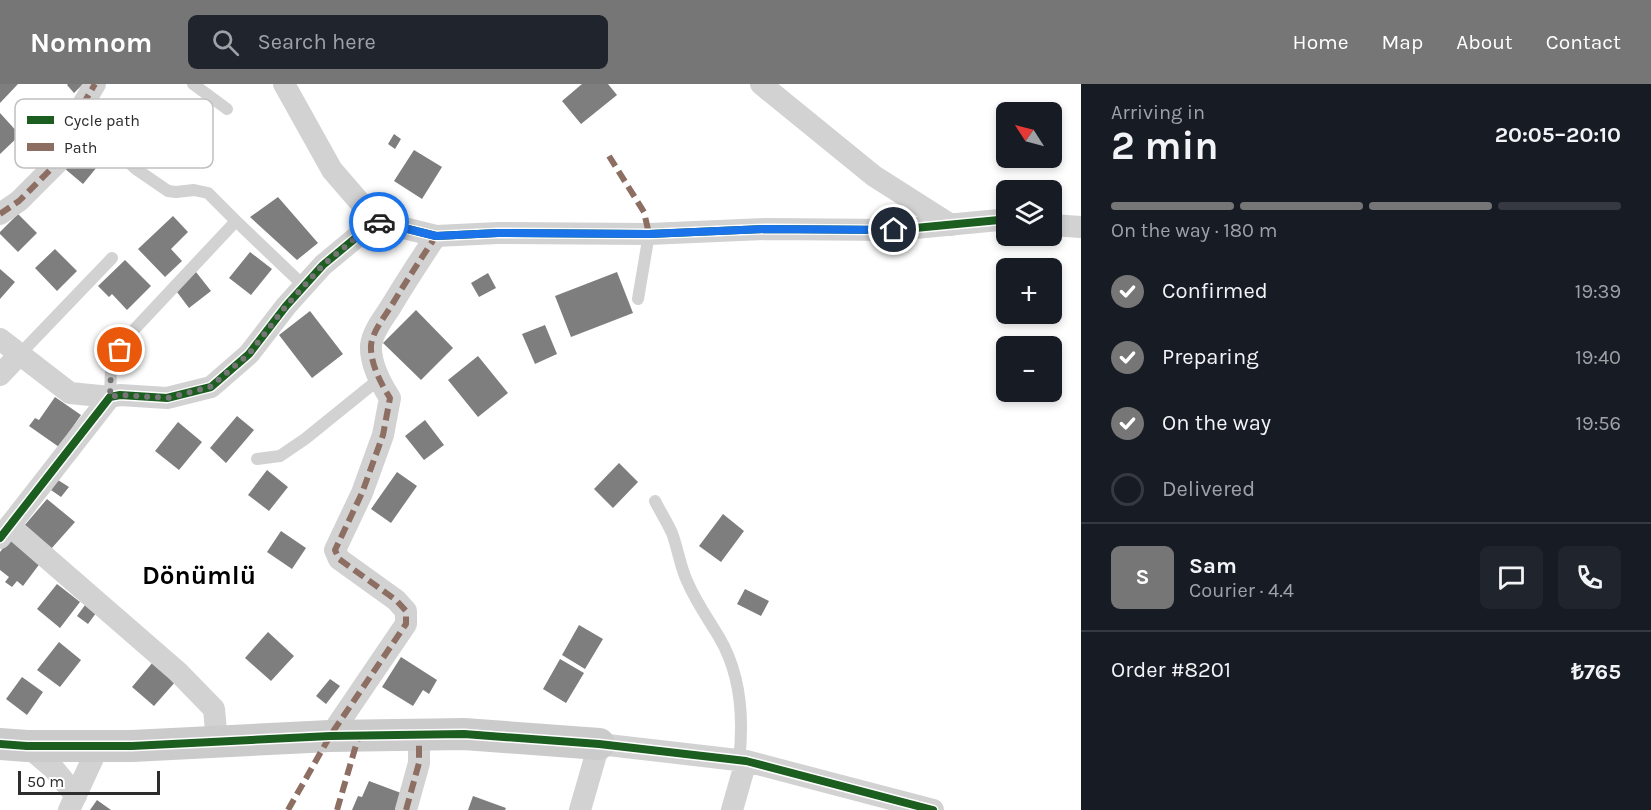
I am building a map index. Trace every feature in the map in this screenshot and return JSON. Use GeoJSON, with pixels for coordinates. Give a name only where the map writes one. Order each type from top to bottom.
{"type":"FeatureCollection","features":[{"type":"Feature","properties":{"kind":"street"},"geometry":{"type":"LineString","coordinates":[[86,99],[95,84]]}},
{"type":"Feature","properties":{"kind":"street"},"geometry":{"type":"LineString","coordinates":[[284,84],[332,170],[376,221],[436,236],[498,233],[649,234],[766,229],[894,230],[996,220]]}},
{"type":"Feature","properties":{"kind":"street"},"geometry":{"type":"LineString","coordinates":[[761,84],[874,177],[951,225]]}},
{"type":"Feature","properties":{"kind":"street"},"geometry":{"type":"LineString","coordinates":[[0,214],[19,201],[52,168]]}},
{"type":"Feature","properties":{"kind":"street"},"geometry":{"type":"LineString","coordinates":[[0,339],[70,393],[110,397],[120,395],[168,398],[210,387],[249,354],[286,306],[323,265],[376,221]]}},
{"type":"Feature","properties":{"kind":"street"},"geometry":{"type":"LineString","coordinates":[[1062,226],[1081,227]]}},
{"type":"Feature","properties":{"kind":"street"},"geometry":{"type":"LineString","coordinates":[[330,736],[406,624],[406,611],[396,600],[339,559],[335,550],[362,493],[383,435],[390,398],[378,380],[371,347],[374,333],[436,236]]}},
{"type":"Feature","properties":{"kind":"street"},"geometry":{"type":"LineString","coordinates":[[0,375],[19,355]]}},
{"type":"Feature","properties":{"kind":"street"},"geometry":{"type":"LineString","coordinates":[[110,397],[3,527],[178,672],[214,709],[217,742]]}},
{"type":"Feature","properties":{"kind":"street"},"geometry":{"type":"LineString","coordinates":[[13,745],[132,746],[330,736],[464,734],[599,744],[742,761],[933,810]]}},
{"type":"Feature","properties":{"kind":"street"},"geometry":{"type":"LineString","coordinates":[[406,810],[419,764],[419,735]]}},
{"type":"Feature","properties":{"kind":"street"},"geometry":{"type":"LineString","coordinates":[[580,810],[599,744]]}},
{"type":"Feature","properties":{"kind":"street"},"geometry":{"type":"LineString","coordinates":[[13,745],[54,769],[73,803]]}},
{"type":"Feature","properties":{"kind":"street"},"geometry":{"type":"LineString","coordinates":[[73,803],[99,745]]}},
{"type":"Feature","properties":{"kind":"street"},"geometry":{"type":"LineString","coordinates":[[732,810],[742,761]]}},
{"type":"Feature","properties":{"kind":"lane"},"geometry":{"type":"LineString","coordinates":[[193,84],[213,99]]}},
{"type":"Feature","properties":{"kind":"lane"},"geometry":{"type":"LineString","coordinates":[[213,99],[227,110]]}},
{"type":"Feature","properties":{"kind":"lane"},"geometry":{"type":"LineString","coordinates":[[135,168],[168,191],[194,190],[208,193],[304,286]]}},
{"type":"Feature","properties":{"kind":"lane"},"geometry":{"type":"LineString","coordinates":[[110,397],[111,369],[130,334],[236,221]]}},
{"type":"Feature","properties":{"kind":"lane"},"geometry":{"type":"LineString","coordinates":[[638,299],[649,234]]}},
{"type":"Feature","properties":{"kind":"lane"},"geometry":{"type":"LineString","coordinates":[[19,355],[112,258]]}},
{"type":"Feature","properties":{"kind":"lane"},"geometry":{"type":"LineString","coordinates":[[257,459],[280,456],[305,439],[378,380]]}},
{"type":"Feature","properties":{"kind":"lane"},"geometry":{"type":"LineString","coordinates":[[655,501],[672,533],[686,579],[695,599],[720,638],[735,671],[740,702],[742,761]]}},
{"type":"Feature","properties":{"kind":"building"},"geometry":{"type":"Polygon","coordinates":[[[0,84],[18,84],[0,103],[0,84]]]}},
{"type":"Feature","properties":{"kind":"building"},"geometry":{"type":"Polygon","coordinates":[[[68,84],[83,84],[74,93],[68,84]]]}},
{"type":"Feature","properties":{"kind":"building"},"geometry":{"type":"Polygon","coordinates":[[[582,84],[608,84],[617,95],[581,124],[562,101],[582,84]]]}},
{"type":"Feature","properties":{"kind":"building"},"geometry":{"type":"Polygon","coordinates":[[[0,113],[15,130],[15,140],[0,154],[0,113]]]}},
{"type":"Feature","properties":{"kind":"building"},"geometry":{"type":"Polygon","coordinates":[[[394,134],[401,139],[395,149],[388,144],[394,134]]]}},
{"type":"Feature","properties":{"kind":"building"},"geometry":{"type":"Polygon","coordinates":[[[414,150],[442,167],[422,199],[394,181],[414,150]]]}},
{"type":"Feature","properties":{"kind":"building"},"geometry":{"type":"Polygon","coordinates":[[[64,168],[96,168],[83,184],[64,168]]]}},
{"type":"Feature","properties":{"kind":"building"},"geometry":{"type":"Polygon","coordinates":[[[278,197],[318,243],[297,260],[250,217],[278,197]]]}},
{"type":"Feature","properties":{"kind":"building"},"geometry":{"type":"Polygon","coordinates":[[[18,214],[37,233],[18,252],[0,232],[18,214]]]}},
{"type":"Feature","properties":{"kind":"building"},"geometry":{"type":"Polygon","coordinates":[[[173,216],[188,232],[171,249],[182,261],[165,277],[138,249],[173,216]]]}},
{"type":"Feature","properties":{"kind":"building"},"geometry":{"type":"Polygon","coordinates":[[[55,249],[77,271],[57,291],[35,268],[55,249]]]}},
{"type":"Feature","properties":{"kind":"building"},"geometry":{"type":"Polygon","coordinates":[[[250,252],[272,269],[251,295],[229,278],[250,252]]]}},
{"type":"Feature","properties":{"kind":"building"},"geometry":{"type":"Polygon","coordinates":[[[125,260],[151,286],[127,310],[112,294],[109,297],[98,286],[125,260]]]}},
{"type":"Feature","properties":{"kind":"building"},"geometry":{"type":"Polygon","coordinates":[[[0,269],[15,282],[0,299],[0,269]]]}},
{"type":"Feature","properties":{"kind":"building"},"geometry":{"type":"Polygon","coordinates":[[[196,272],[211,291],[189,308],[174,288],[196,272]]]}},
{"type":"Feature","properties":{"kind":"building"},"geometry":{"type":"Polygon","coordinates":[[[617,272],[633,313],[571,337],[555,296],[617,272]]]}},
{"type":"Feature","properties":{"kind":"building"},"geometry":{"type":"Polygon","coordinates":[[[488,273],[496,288],[479,297],[471,283],[488,273]]]}},
{"type":"Feature","properties":{"kind":"building"},"geometry":{"type":"Polygon","coordinates":[[[416,310],[453,348],[421,380],[383,343],[416,310]]]}},
{"type":"Feature","properties":{"kind":"building"},"geometry":{"type":"Polygon","coordinates":[[[310,311],[343,354],[312,378],[279,335],[310,311]]]}},
{"type":"Feature","properties":{"kind":"building"},"geometry":{"type":"Polygon","coordinates":[[[545,325],[557,354],[535,364],[522,334],[545,325]]]}},
{"type":"Feature","properties":{"kind":"building"},"geometry":{"type":"Polygon","coordinates":[[[478,356],[508,393],[478,417],[448,380],[478,356]]]}},
{"type":"Feature","properties":{"kind":"building"},"geometry":{"type":"Polygon","coordinates":[[[55,397],[81,415],[59,447],[29,426],[35,418],[39,420],[55,397]]]}},
{"type":"Feature","properties":{"kind":"building"},"geometry":{"type":"Polygon","coordinates":[[[237,416],[254,430],[226,463],[210,448],[237,416]]]}},
{"type":"Feature","properties":{"kind":"building"},"geometry":{"type":"Polygon","coordinates":[[[425,420],[444,445],[424,460],[405,436],[425,420]]]}},
{"type":"Feature","properties":{"kind":"building"},"geometry":{"type":"Polygon","coordinates":[[[178,422],[202,442],[179,470],[155,451],[178,422]]]}},
{"type":"Feature","properties":{"kind":"building"},"geometry":{"type":"Polygon","coordinates":[[[619,463],[638,482],[613,508],[594,489],[619,463]]]}},
{"type":"Feature","properties":{"kind":"building"},"geometry":{"type":"Polygon","coordinates":[[[267,470],[288,487],[269,511],[248,495],[267,470]]]}},
{"type":"Feature","properties":{"kind":"building"},"geometry":{"type":"Polygon","coordinates":[[[397,472],[417,486],[391,523],[371,509],[397,472]]]}},
{"type":"Feature","properties":{"kind":"building"},"geometry":{"type":"Polygon","coordinates":[[[58,480],[69,487],[61,497],[51,490],[58,480]]]}},
{"type":"Feature","properties":{"kind":"building"},"geometry":{"type":"Polygon","coordinates":[[[47,499],[75,522],[51,549],[24,526],[47,499]]]}},
{"type":"Feature","properties":{"kind":"building"},"geometry":{"type":"Polygon","coordinates":[[[723,514],[744,531],[721,562],[699,546],[723,514]]]}},
{"type":"Feature","properties":{"kind":"building"},"geometry":{"type":"Polygon","coordinates":[[[281,531],[306,548],[292,569],[267,552],[281,531]]]}},
{"type":"Feature","properties":{"kind":"building"},"geometry":{"type":"Polygon","coordinates":[[[10,539],[41,562],[23,586],[17,581],[12,587],[5,582],[9,577],[0,570],[0,552],[10,539]]]}},
{"type":"Feature","properties":{"kind":"building"},"geometry":{"type":"Polygon","coordinates":[[[57,584],[80,602],[60,628],[37,609],[57,584]]]}},
{"type":"Feature","properties":{"kind":"building"},"geometry":{"type":"Polygon","coordinates":[[[745,589],[769,601],[761,616],[737,604],[745,589]]]}},
{"type":"Feature","properties":{"kind":"building"},"geometry":{"type":"Polygon","coordinates":[[[88,601],[99,609],[88,624],[77,616],[88,601]]]}},
{"type":"Feature","properties":{"kind":"building"},"geometry":{"type":"Polygon","coordinates":[[[579,625],[603,639],[585,669],[562,655],[579,625]]]}},
{"type":"Feature","properties":{"kind":"building"},"geometry":{"type":"Polygon","coordinates":[[[268,632],[294,656],[271,681],[245,658],[268,632]]]}},
{"type":"Feature","properties":{"kind":"building"},"geometry":{"type":"Polygon","coordinates":[[[59,642],[81,660],[60,687],[37,670],[59,642]]]}},
{"type":"Feature","properties":{"kind":"building"},"geometry":{"type":"Polygon","coordinates":[[[401,657],[437,680],[429,694],[423,690],[413,706],[382,687],[401,657]]]}},
{"type":"Feature","properties":{"kind":"building"},"geometry":{"type":"Polygon","coordinates":[[[560,659],[584,673],[566,703],[543,689],[560,659]]]}},
{"type":"Feature","properties":{"kind":"building"},"geometry":{"type":"Polygon","coordinates":[[[153,662],[176,681],[154,706],[132,687],[153,662]]]}},
{"type":"Feature","properties":{"kind":"building"},"geometry":{"type":"Polygon","coordinates":[[[22,677],[43,692],[27,715],[6,699],[22,677]]]}},
{"type":"Feature","properties":{"kind":"building"},"geometry":{"type":"Polygon","coordinates":[[[330,679],[340,686],[326,704],[316,696],[330,679]]]}},
{"type":"Feature","properties":{"kind":"building"},"geometry":{"type":"Polygon","coordinates":[[[369,781],[401,793],[395,810],[352,810],[358,796],[362,797],[369,781]]]}},
{"type":"Feature","properties":{"kind":"building"},"geometry":{"type":"Polygon","coordinates":[[[473,796],[506,808],[505,810],[468,810],[473,796]]]}},
{"type":"Feature","properties":{"kind":"building"},"geometry":{"type":"Polygon","coordinates":[[[97,800],[111,810],[90,810],[97,800]]]}},
{"type":"Feature","properties":{"kind":"marked path"},"geometry":{"type":"LineString","coordinates":[[86,99],[95,84]]}},
{"type":"Feature","properties":{"kind":"marked path"},"geometry":{"type":"LineString","coordinates":[[609,156],[644,212],[649,234]]}},
{"type":"Feature","properties":{"kind":"marked path"},"geometry":{"type":"LineString","coordinates":[[0,214],[19,201],[52,168]]}},
{"type":"Feature","properties":{"kind":"marked path"},"geometry":{"type":"LineString","coordinates":[[288,810],[330,736],[406,624],[406,611],[396,600],[339,559],[335,550],[362,493],[383,435],[390,398],[374,366],[371,352],[372,340],[379,325],[436,236]]}},
{"type":"Feature","properties":{"kind":"marked path"},"geometry":{"type":"LineString","coordinates":[[337,810],[359,735]]}},
{"type":"Feature","properties":{"kind":"marked path"},"geometry":{"type":"LineString","coordinates":[[406,810],[419,763],[419,735]]}},
{"type":"Feature","properties":{"kind":"cycle path"},"geometry":{"type":"LineString","coordinates":[[0,538],[110,397],[120,395],[167,398],[211,387],[249,354],[286,306],[323,265],[376,221],[436,236],[498,233],[649,234],[766,229],[894,230],[996,220]]}},
{"type":"Feature","properties":{"kind":"cycle path"},"geometry":{"type":"LineString","coordinates":[[0,744],[132,746],[330,736],[464,734],[599,744],[746,761],[933,810]]}},
{"type":"Feature","properties":{"kind":"way so far"},"geometry":{"type":"LineString","coordinates":[[120,350],[111,369],[110,397],[120,395],[168,398],[210,387],[249,354],[286,306],[323,265],[376,221],[379,222]]}},
{"type":"Feature","properties":{"kind":"district","name":"Dönümlü"},"geometry":{"type":"Point","coordinates":[199,575]}},
{"type":"Feature","properties":{"kind":"route"},"geometry":{"type":"LineString","coordinates":[[379,222],[436,236],[498,233],[649,234],[766,229],[894,230]]}}]}
